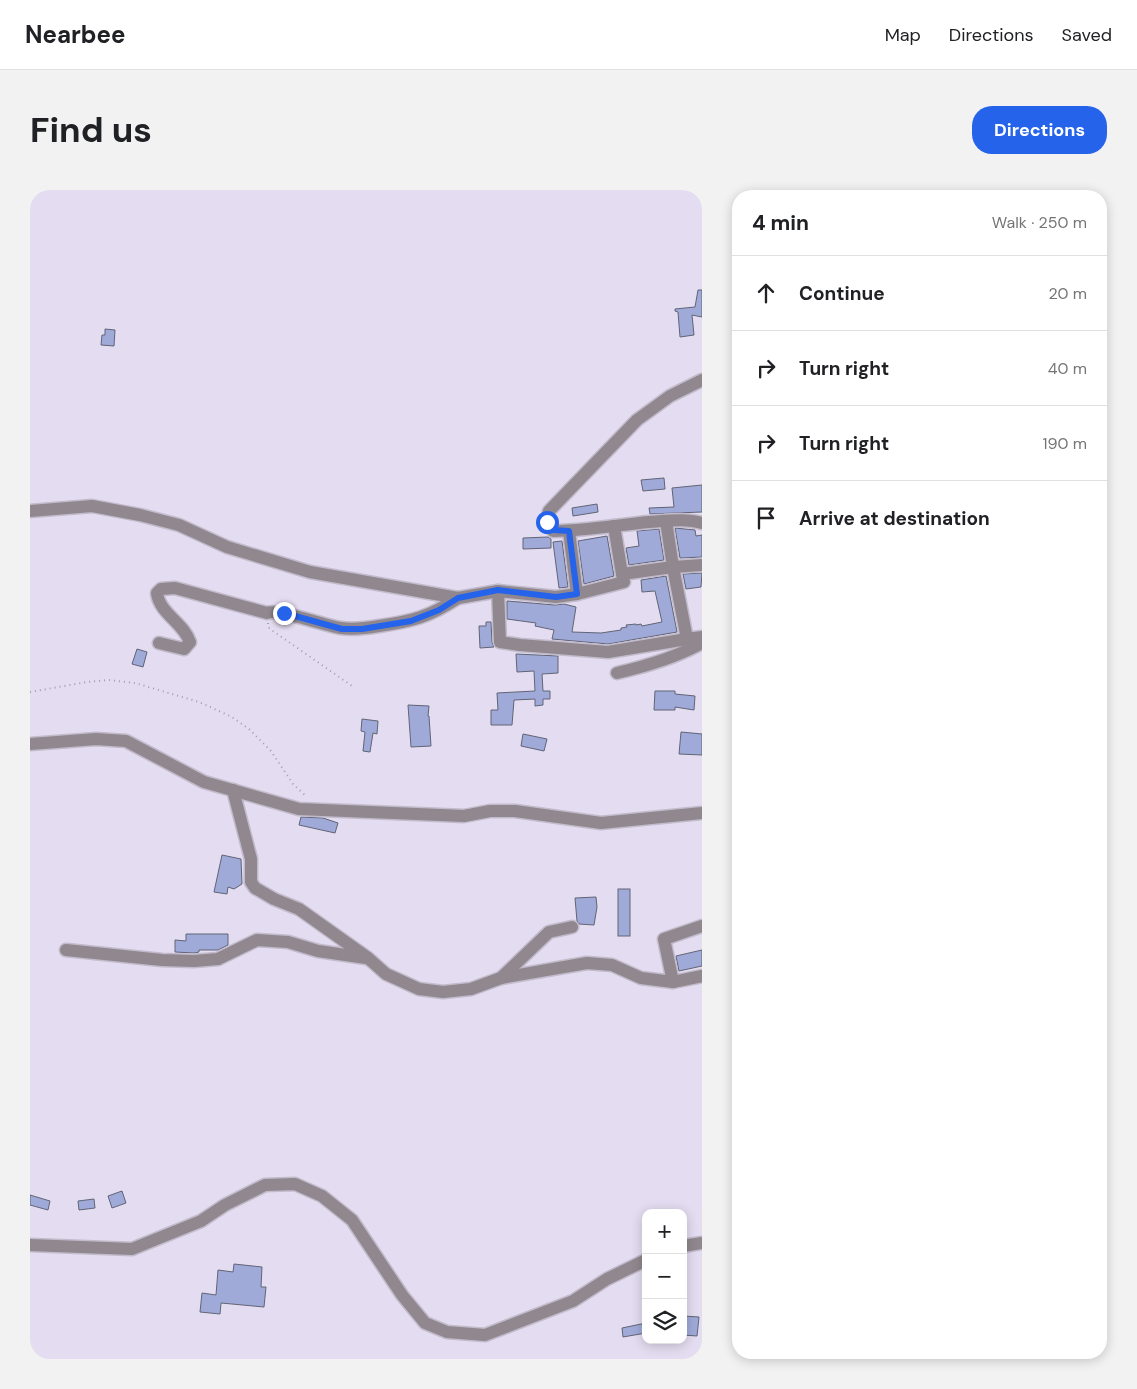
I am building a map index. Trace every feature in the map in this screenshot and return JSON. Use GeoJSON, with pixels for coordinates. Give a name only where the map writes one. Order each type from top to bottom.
{"type":"FeatureCollection","features":[{"type":"Feature","properties":{"kind":"street"},"geometry":{"type":"LineString","coordinates":[[702,380],[670,396],[637,420],[603,458],[549,511],[547,522],[553,530],[569,531],[666,520],[692,520],[702,523]]}},
{"type":"Feature","properties":{"kind":"street"},"geometry":{"type":"LineString","coordinates":[[30,511],[92,506],[140,515],[179,525],[227,547],[310,572],[458,598]]}},
{"type":"Feature","properties":{"kind":"street"},"geometry":{"type":"LineString","coordinates":[[666,520],[687,638]]}},
{"type":"Feature","properties":{"kind":"street"},"geometry":{"type":"LineString","coordinates":[[159,643],[184,649],[190,642],[182,629],[158,600],[157,593],[161,589],[175,588],[267,613],[271,611],[284,613],[342,629],[362,629],[411,621],[439,610],[458,598],[498,590],[556,597],[577,594],[624,582],[614,526]]}},
{"type":"Feature","properties":{"kind":"street"},"geometry":{"type":"LineString","coordinates":[[569,531],[577,594]]}},
{"type":"Feature","properties":{"kind":"street"},"geometry":{"type":"LineString","coordinates":[[622,574],[702,565]]}},
{"type":"Feature","properties":{"kind":"street"},"geometry":{"type":"LineString","coordinates":[[498,590],[500,642],[608,652],[702,637]]}},
{"type":"Feature","properties":{"kind":"street"},"geometry":{"type":"LineString","coordinates":[[617,673],[649,666],[684,653],[702,643]]}},
{"type":"Feature","properties":{"kind":"street"},"geometry":{"type":"LineString","coordinates":[[30,744],[96,739],[126,741],[204,782],[299,808],[409,815],[464,816],[490,811],[514,811],[601,823],[702,813]]}},
{"type":"Feature","properties":{"kind":"street"},"geometry":{"type":"LineString","coordinates":[[233,790],[251,859],[251,882],[255,888],[274,899],[299,909],[368,958],[386,974],[419,990],[443,992],[471,989],[501,978],[587,963],[612,965],[641,978],[673,982],[702,976]]}},
{"type":"Feature","properties":{"kind":"street"},"geometry":{"type":"LineString","coordinates":[[673,982],[664,939],[702,926]]}},
{"type":"Feature","properties":{"kind":"street"},"geometry":{"type":"LineString","coordinates":[[501,978],[549,932],[572,927]]}},
{"type":"Feature","properties":{"kind":"street"},"geometry":{"type":"LineString","coordinates":[[66,950],[162,960],[194,961],[218,959],[256,940],[288,942],[318,951],[368,958]]}},
{"type":"Feature","properties":{"kind":"street"},"geometry":{"type":"LineString","coordinates":[[30,1245],[132,1249],[200,1221],[225,1205],[265,1185],[295,1184],[322,1196],[352,1220],[402,1295],[425,1323],[447,1332],[485,1336],[573,1301],[607,1279],[642,1262]]}},
{"type":"Feature","properties":{"kind":"street"},"geometry":{"type":"LineString","coordinates":[[687,1245],[702,1243]]}},
{"type":"Feature","properties":{"kind":"path"},"geometry":{"type":"LineString","coordinates":[[267,613],[268,627],[352,686]]}},
{"type":"Feature","properties":{"kind":"path"},"geometry":{"type":"LineString","coordinates":[[30,692],[109,680],[135,683],[199,702],[232,717],[248,729],[271,751],[285,770],[292,784],[307,797]]}},
{"type":"Feature","properties":{"kind":"building"},"geometry":{"type":"Polygon","coordinates":[[[698,290],[702,290],[702,317],[692,315],[694,335],[680,337],[678,312],[675,309],[695,307],[698,290]]]}},
{"type":"Feature","properties":{"kind":"building"},"geometry":{"type":"Polygon","coordinates":[[[105,329],[115,330],[114,346],[101,345],[105,329]]]}},
{"type":"Feature","properties":{"kind":"building"},"geometry":{"type":"Polygon","coordinates":[[[664,478],[665,489],[643,491],[641,480],[664,478]]]}},
{"type":"Feature","properties":{"kind":"building"},"geometry":{"type":"Polygon","coordinates":[[[702,485],[702,512],[650,514],[649,508],[674,507],[672,488],[702,485]]]}},
{"type":"Feature","properties":{"kind":"building"},"geometry":{"type":"Polygon","coordinates":[[[597,504],[598,512],[573,516],[572,508],[597,504]]]}},
{"type":"Feature","properties":{"kind":"building"},"geometry":{"type":"Polygon","coordinates":[[[675,528],[695,530],[696,536],[702,535],[702,557],[680,558],[675,528]]]}},
{"type":"Feature","properties":{"kind":"building"},"geometry":{"type":"Polygon","coordinates":[[[659,529],[664,560],[629,565],[626,548],[639,546],[637,531],[659,529]]]}},
{"type":"Feature","properties":{"kind":"building"},"geometry":{"type":"Polygon","coordinates":[[[607,536],[614,576],[584,584],[578,541],[607,536]]]}},
{"type":"Feature","properties":{"kind":"building"},"geometry":{"type":"Polygon","coordinates":[[[548,537],[551,539],[551,548],[523,549],[523,538],[548,537]]]}},
{"type":"Feature","properties":{"kind":"building"},"geometry":{"type":"Polygon","coordinates":[[[562,541],[568,587],[559,588],[553,542],[562,541]]]}},
{"type":"Feature","properties":{"kind":"building"},"geometry":{"type":"Polygon","coordinates":[[[702,573],[701,587],[686,589],[683,574],[702,573]]]}},
{"type":"Feature","properties":{"kind":"building"},"geometry":{"type":"Polygon","coordinates":[[[666,576],[677,632],[608,644],[552,639],[554,630],[535,626],[536,623],[507,619],[507,601],[564,604],[576,607],[572,632],[601,633],[621,630],[621,628],[627,627],[626,625],[641,624],[642,626],[662,622],[655,591],[642,592],[641,580],[666,576]]]}},
{"type":"Feature","properties":{"kind":"building"},"geometry":{"type":"Polygon","coordinates":[[[486,622],[491,622],[494,647],[480,648],[479,626],[486,626],[486,622]]]}},
{"type":"Feature","properties":{"kind":"building"},"geometry":{"type":"Polygon","coordinates":[[[137,649],[147,652],[143,667],[132,664],[137,649]]]}},
{"type":"Feature","properties":{"kind":"building"},"geometry":{"type":"Polygon","coordinates":[[[516,654],[558,656],[558,673],[542,674],[543,691],[550,691],[550,699],[543,699],[543,705],[535,706],[535,699],[514,700],[512,725],[491,725],[491,710],[498,710],[497,693],[535,691],[534,671],[517,672],[516,654]]]}},
{"type":"Feature","properties":{"kind":"building"},"geometry":{"type":"Polygon","coordinates":[[[655,691],[675,691],[675,694],[695,696],[694,710],[675,707],[675,710],[654,710],[655,691]]]}},
{"type":"Feature","properties":{"kind":"building"},"geometry":{"type":"Polygon","coordinates":[[[408,705],[429,706],[431,746],[411,747],[408,705]]]}},
{"type":"Feature","properties":{"kind":"building"},"geometry":{"type":"Polygon","coordinates":[[[362,719],[378,721],[377,734],[373,733],[370,752],[363,751],[365,732],[361,731],[362,719]]]}},
{"type":"Feature","properties":{"kind":"building"},"geometry":{"type":"Polygon","coordinates":[[[681,732],[702,734],[702,755],[679,754],[681,732]]]}},
{"type":"Feature","properties":{"kind":"building"},"geometry":{"type":"Polygon","coordinates":[[[523,734],[547,739],[544,751],[521,746],[523,734]]]}},
{"type":"Feature","properties":{"kind":"building"},"geometry":{"type":"Polygon","coordinates":[[[301,817],[323,818],[338,823],[335,833],[299,825],[301,817]]]}},
{"type":"Feature","properties":{"kind":"building"},"geometry":{"type":"Polygon","coordinates":[[[222,855],[241,859],[242,884],[234,889],[228,887],[227,894],[214,892],[222,855]]]}},
{"type":"Feature","properties":{"kind":"building"},"geometry":{"type":"Polygon","coordinates":[[[618,889],[630,889],[630,936],[618,936],[618,889]]]}},
{"type":"Feature","properties":{"kind":"building"},"geometry":{"type":"Polygon","coordinates":[[[596,897],[597,907],[594,925],[579,924],[577,921],[575,898],[596,897]]]}},
{"type":"Feature","properties":{"kind":"building"},"geometry":{"type":"Polygon","coordinates":[[[186,934],[228,934],[228,945],[218,950],[199,950],[199,952],[194,953],[175,952],[175,940],[186,941],[186,934]]]}},
{"type":"Feature","properties":{"kind":"building"},"geometry":{"type":"Polygon","coordinates":[[[702,950],[702,966],[679,971],[676,956],[702,950]]]}},
{"type":"Feature","properties":{"kind":"building"},"geometry":{"type":"Polygon","coordinates":[[[122,1191],[126,1203],[112,1208],[108,1196],[122,1191]]]}},
{"type":"Feature","properties":{"kind":"building"},"geometry":{"type":"Polygon","coordinates":[[[30,1195],[50,1201],[48,1210],[30,1205],[30,1195]]]}},
{"type":"Feature","properties":{"kind":"building"},"geometry":{"type":"Polygon","coordinates":[[[94,1199],[95,1208],[79,1210],[78,1201],[94,1199]]]}},
{"type":"Feature","properties":{"kind":"building"},"geometry":{"type":"Polygon","coordinates":[[[234,1264],[262,1267],[261,1287],[266,1287],[264,1307],[221,1303],[220,1314],[200,1312],[202,1293],[216,1295],[218,1270],[233,1272],[234,1264]]]}},
{"type":"Feature","properties":{"kind":"building"},"geometry":{"type":"Polygon","coordinates":[[[687,1316],[699,1317],[697,1336],[687,1335],[687,1316]]]}},
{"type":"Feature","properties":{"kind":"building"},"geometry":{"type":"Polygon","coordinates":[[[642,1324],[642,1334],[623,1337],[622,1328],[642,1324]]]}},
{"type":"Feature","properties":{"kind":"route"},"geometry":{"type":"LineString","coordinates":[[284,613],[342,629],[362,629],[411,621],[429,615],[458,598],[498,590],[556,597],[577,594],[569,531],[553,530],[547,522]]}}]}
